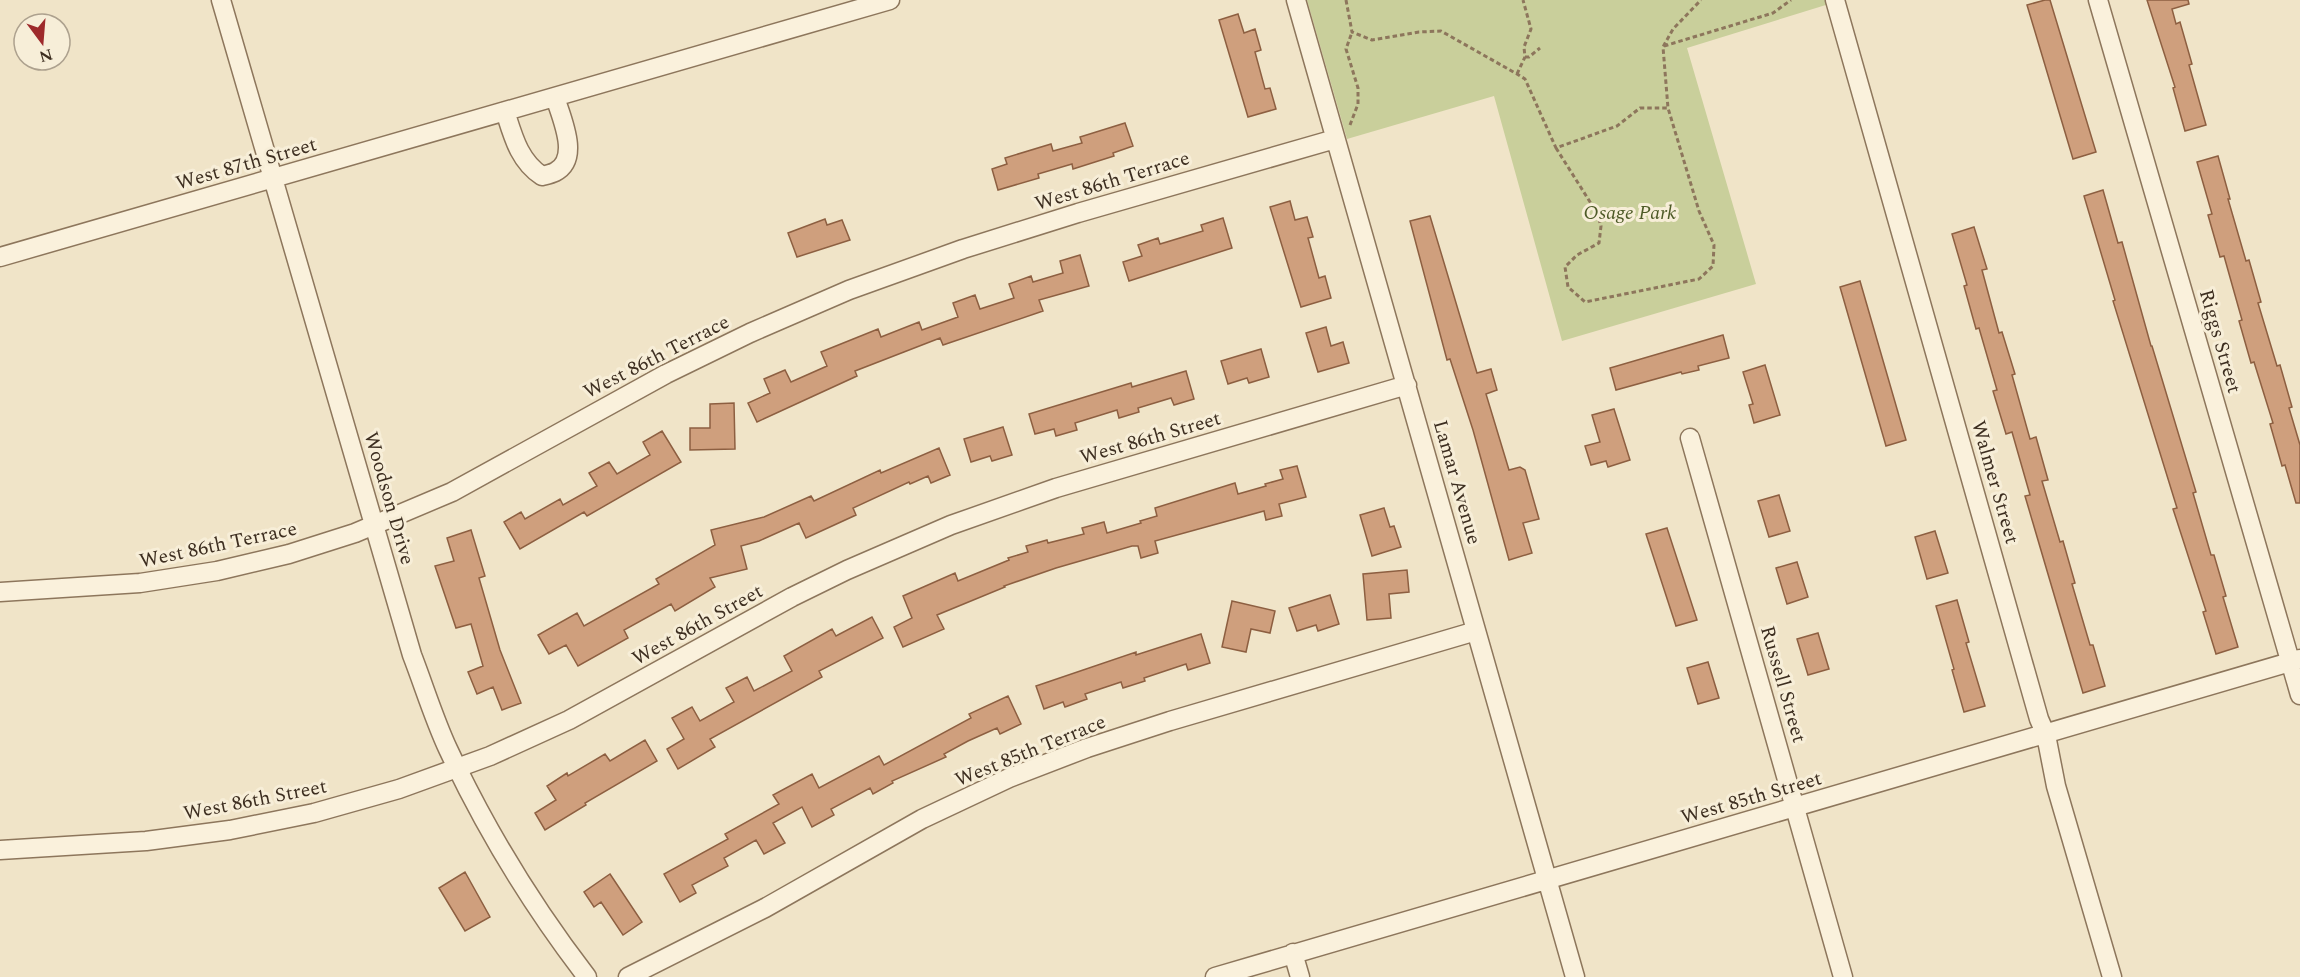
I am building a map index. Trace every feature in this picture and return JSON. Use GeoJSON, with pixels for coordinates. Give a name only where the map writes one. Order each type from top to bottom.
{"type":"FeatureCollection","features":[{"type":"Feature","properties":{"kind":"street","name":"Woodson Drive"},"geometry":{"type":"LineString","coordinates":[[221,0],[412,655],[447,747],[496,842],[532,899],[587,977]]}},
{"type":"Feature","properties":{"kind":"street","name":"West 87th Street"},"geometry":{"type":"LineString","coordinates":[[0,257],[890,0]]}},
{"type":"Feature","properties":{"kind":"street","name":"Lamar Avenue"},"geometry":{"type":"LineString","coordinates":[[1296,0],[1342,134],[1407,385],[1575,977]]}},
{"type":"Feature","properties":{"kind":"street","name":"Walmer Street"},"geometry":{"type":"LineString","coordinates":[[1834,0],[2039,719],[2046,735],[2056,786],[2112,977]]}},
{"type":"Feature","properties":{"kind":"street","name":"Riggs Street"},"geometry":{"type":"LineString","coordinates":[[2098,0],[2295,660],[2300,695]]}},
{"type":"Feature","properties":{"kind":"street"},"geometry":{"type":"LineString","coordinates":[[505,111],[518,149],[530,169],[542,176],[557,171],[568,159],[568,141],[555,97]]}},
{"type":"Feature","properties":{"kind":"street","name":"West 86th Terrace"},"geometry":{"type":"LineString","coordinates":[[0,592],[140,583],[217,571],[289,554],[374,525],[452,492],[666,374],[750,333],[849,290],[963,249],[1342,134]]}},
{"type":"Feature","properties":{"kind":"street","name":"West 86th Street"},"geometry":{"type":"LineString","coordinates":[[0,850],[146,841],[230,830],[314,813],[375,797],[490,756],[569,720],[792,597],[951,525],[1056,488],[1407,385]]}},
{"type":"Feature","properties":{"kind":"street","name":"Russell Street"},"geometry":{"type":"LineString","coordinates":[[1690,438],[1843,977]]}},
{"type":"Feature","properties":{"kind":"street","name":"West 85th Terrace"},"geometry":{"type":"LineString","coordinates":[[628,977],[765,908],[922,819],[1009,778],[1087,748],[1170,721],[1476,631]]}},
{"type":"Feature","properties":{"kind":"street","name":"West 85th Street"},"geometry":{"type":"LineString","coordinates":[[1215,977],[2046,735],[2295,660]]}},
{"type":"Feature","properties":{"kind":"street"},"geometry":{"type":"LineString","coordinates":[[1293,953],[1300,977]]}},
{"type":"Feature","properties":{"kind":"path"},"geometry":{"type":"LineString","coordinates":[[1342,134],[1358,104],[1358,88],[1346,49],[1352,32],[1346,0]]}},
{"type":"Feature","properties":{"kind":"path"},"geometry":{"type":"LineString","coordinates":[[1517,74],[1525,57],[1524,47],[1532,29],[1523,0]]}},
{"type":"Feature","properties":{"kind":"path"},"geometry":{"type":"LineString","coordinates":[[1352,32],[1372,40],[1419,32],[1441,31],[1525,79],[1556,148],[1597,213],[1601,226],[1599,243],[1577,255],[1565,267],[1568,287],[1585,302],[1699,279],[1713,267],[1714,245],[1696,202],[1668,108],[1663,47],[1673,29],[1701,0]]}},
{"type":"Feature","properties":{"kind":"path"},"geometry":{"type":"LineString","coordinates":[[1663,47],[1773,13],[1791,0]]}},
{"type":"Feature","properties":{"kind":"path"},"geometry":{"type":"LineString","coordinates":[[1525,57],[1529,57],[1540,48]]}},
{"type":"Feature","properties":{"kind":"path"},"geometry":{"type":"LineString","coordinates":[[1556,148],[1617,126],[1640,108],[1668,108]]}},
{"type":"Feature","properties":{"kind":"green space","name":"Osage Park"},"geometry":{"type":"Polygon","coordinates":[[[1307,0],[1828,0],[1829,4],[1687,48],[1756,284],[1562,341],[1494,96],[1347,139],[1307,0]]]}},
{"type":"Feature","properties":{"kind":"building"},"geometry":{"type":"Polygon","coordinates":[[[2050,0],[2096,152],[2073,159],[2027,5],[2050,0]]]}},
{"type":"Feature","properties":{"kind":"building"},"geometry":{"type":"Polygon","coordinates":[[[2147,0],[2188,0],[2189,4],[2172,9],[2176,24],[2180,22],[2206,125],[2185,131],[2173,88],[2175,87],[2147,0]]]}},
{"type":"Feature","properties":{"kind":"building"},"geometry":{"type":"Polygon","coordinates":[[[1238,14],[1244,33],[1255,29],[1261,50],[1255,52],[1265,89],[1270,88],[1276,109],[1248,117],[1219,20],[1238,14]]]}},
{"type":"Feature","properties":{"kind":"building"},"geometry":{"type":"Polygon","coordinates":[[[1125,123],[1133,146],[1113,153],[1114,156],[1073,169],[1072,164],[1038,174],[1039,178],[998,190],[992,169],[1007,164],[1005,158],[1051,144],[1053,151],[1082,143],[1080,137],[1125,123]]]}},
{"type":"Feature","properties":{"kind":"building"},"geometry":{"type":"Polygon","coordinates":[[[2218,156],[2246,261],[2249,260],[2261,302],[2258,303],[2292,407],[2289,408],[2300,445],[2300,503],[2296,503],[2285,465],[2282,466],[2270,424],[2273,423],[2254,362],[2251,363],[2239,321],[2242,320],[2224,256],[2220,257],[2208,215],[2212,214],[2197,162],[2218,156]]]}},
{"type":"Feature","properties":{"kind":"building"},"geometry":{"type":"Polygon","coordinates":[[[2103,190],[2118,243],[2122,242],[2196,492],[2193,493],[2211,555],[2214,555],[2226,596],[2223,597],[2238,647],[2216,654],[2203,612],[2206,611],[2173,509],[2177,508],[2113,301],[2115,300],[2084,196],[2103,190]]]}},
{"type":"Feature","properties":{"kind":"building"},"geometry":{"type":"Polygon","coordinates":[[[1290,201],[1295,220],[1307,217],[1313,237],[1308,238],[1319,278],[1325,276],[1331,298],[1301,307],[1270,207],[1290,201]]]}},
{"type":"Feature","properties":{"kind":"building"},"geometry":{"type":"Polygon","coordinates":[[[1430,216],[1477,373],[1491,369],[1497,390],[1486,394],[1509,470],[1520,467],[1525,470],[1539,519],[1523,523],[1532,553],[1509,560],[1473,430],[1450,359],[1447,360],[1410,221],[1430,216]]]}},
{"type":"Feature","properties":{"kind":"building"},"geometry":{"type":"Polygon","coordinates":[[[1223,218],[1232,248],[1129,281],[1123,262],[1142,256],[1138,245],[1158,238],[1160,244],[1203,231],[1201,225],[1223,218]]]}},
{"type":"Feature","properties":{"kind":"building"},"geometry":{"type":"Polygon","coordinates":[[[825,219],[827,225],[842,220],[850,240],[797,257],[788,233],[825,219]]]}},
{"type":"Feature","properties":{"kind":"building"},"geometry":{"type":"Polygon","coordinates":[[[1974,227],[1987,269],[1982,270],[1999,333],[2002,332],[2015,374],[2012,375],[2030,439],[2036,437],[2048,480],[2042,481],[2060,542],[2063,541],[2075,583],[2072,584],[2105,686],[2083,693],[2025,496],[2030,495],[2012,432],[2006,434],[1993,391],[1997,390],[1964,286],[1967,285],[1952,234],[1974,227]]]}},
{"type":"Feature","properties":{"kind":"building"},"geometry":{"type":"Polygon","coordinates":[[[1080,255],[1089,286],[1039,300],[1043,311],[943,345],[940,338],[855,371],[857,376],[757,422],[748,403],[770,393],[764,379],[785,370],[791,382],[827,366],[821,352],[878,329],[881,337],[919,322],[922,330],[958,317],[953,303],[975,295],[980,309],[1014,298],[1009,284],[1031,276],[1033,282],[1063,273],[1060,261],[1080,255]]]}},
{"type":"Feature","properties":{"kind":"building"},"geometry":{"type":"Polygon","coordinates":[[[1860,281],[1906,440],[1886,446],[1840,287],[1860,281]]]}},
{"type":"Feature","properties":{"kind":"building"},"geometry":{"type":"Polygon","coordinates":[[[1326,327],[1331,346],[1343,342],[1349,363],[1318,372],[1306,333],[1326,327]]]}},
{"type":"Feature","properties":{"kind":"building"},"geometry":{"type":"Polygon","coordinates":[[[1723,335],[1729,358],[1698,366],[1699,370],[1682,374],[1681,372],[1616,390],[1610,368],[1723,335]]]}},
{"type":"Feature","properties":{"kind":"building"},"geometry":{"type":"Polygon","coordinates":[[[1261,349],[1269,377],[1249,383],[1247,378],[1228,384],[1221,361],[1261,349]]]}},
{"type":"Feature","properties":{"kind":"building"},"geometry":{"type":"Polygon","coordinates":[[[1765,365],[1780,415],[1754,423],[1749,405],[1753,404],[1743,372],[1765,365]]]}},
{"type":"Feature","properties":{"kind":"building"},"geometry":{"type":"Polygon","coordinates":[[[1186,371],[1194,399],[1174,405],[1171,398],[1138,408],[1139,412],[1119,418],[1117,410],[1075,423],[1077,430],[1056,436],[1054,429],[1035,434],[1029,414],[1131,383],[1132,387],[1186,371]]]}},
{"type":"Feature","properties":{"kind":"building"},"geometry":{"type":"Polygon","coordinates":[[[734,403],[735,449],[690,450],[690,428],[710,428],[710,404],[734,403]]]}},
{"type":"Feature","properties":{"kind":"building"},"geometry":{"type":"Polygon","coordinates":[[[1614,409],[1630,460],[1608,467],[1606,461],[1591,465],[1585,446],[1600,442],[1592,415],[1614,409]]]}},
{"type":"Feature","properties":{"kind":"building"},"geometry":{"type":"Polygon","coordinates":[[[1003,427],[1012,455],[992,461],[990,456],[971,462],[964,439],[1003,427]]]}},
{"type":"Feature","properties":{"kind":"building"},"geometry":{"type":"Polygon","coordinates":[[[662,431],[681,462],[587,516],[584,512],[520,549],[504,522],[521,512],[525,519],[560,499],[563,505],[597,486],[589,473],[609,462],[617,474],[650,455],[643,442],[662,431]]]}},
{"type":"Feature","properties":{"kind":"building"},"geometry":{"type":"Polygon","coordinates":[[[939,448],[950,475],[931,483],[928,476],[910,484],[909,482],[853,508],[856,515],[806,538],[799,523],[759,541],[741,546],[747,569],[710,578],[715,587],[675,611],[671,604],[624,630],[628,638],[578,666],[566,645],[549,654],[538,635],[577,613],[584,626],[659,584],[656,579],[715,545],[711,530],[764,517],[811,496],[814,501],[880,470],[881,473],[939,448]]]}},
{"type":"Feature","properties":{"kind":"building"},"geometry":{"type":"Polygon","coordinates":[[[1297,466],[1306,497],[1279,504],[1282,516],[1266,520],[1264,511],[1155,541],[1158,553],[1141,558],[1138,546],[1132,546],[1056,568],[1004,586],[937,615],[944,629],[903,647],[894,627],[912,618],[903,596],[955,573],[958,581],[1009,560],[1008,558],[1028,552],[1026,546],[1084,534],[1082,528],[1104,522],[1107,533],[1141,523],[1140,521],[1157,516],[1155,508],[1235,483],[1238,494],[1266,486],[1265,484],[1283,479],[1280,470],[1297,466]]]}},
{"type":"Feature","properties":{"kind":"building"},"geometry":{"type":"Polygon","coordinates":[[[1779,495],[1790,531],[1769,537],[1758,501],[1779,495]]]}},
{"type":"Feature","properties":{"kind":"building"},"geometry":{"type":"Polygon","coordinates":[[[1384,508],[1390,527],[1394,526],[1401,547],[1372,556],[1360,515],[1384,508]]]}},
{"type":"Feature","properties":{"kind":"building"},"geometry":{"type":"Polygon","coordinates":[[[1667,528],[1697,620],[1676,626],[1646,534],[1667,528]]]}},
{"type":"Feature","properties":{"kind":"building"},"geometry":{"type":"Polygon","coordinates":[[[471,530],[485,576],[479,578],[500,650],[521,703],[502,710],[493,687],[477,694],[468,672],[483,666],[471,624],[456,628],[435,566],[454,561],[447,538],[471,530]]]}},
{"type":"Feature","properties":{"kind":"building"},"geometry":{"type":"Polygon","coordinates":[[[1935,531],[1948,573],[1927,579],[1915,537],[1935,531]]]}},
{"type":"Feature","properties":{"kind":"building"},"geometry":{"type":"Polygon","coordinates":[[[1797,562],[1808,597],[1787,604],[1776,568],[1797,562]]]}},
{"type":"Feature","properties":{"kind":"building"},"geometry":{"type":"Polygon","coordinates":[[[1407,570],[1409,592],[1389,594],[1391,618],[1367,620],[1363,574],[1407,570]]]}},
{"type":"Feature","properties":{"kind":"building"},"geometry":{"type":"Polygon","coordinates":[[[1330,595],[1339,624],[1318,631],[1316,625],[1297,631],[1289,608],[1330,595]]]}},
{"type":"Feature","properties":{"kind":"building"},"geometry":{"type":"Polygon","coordinates":[[[1957,600],[1969,642],[1966,643],[1985,706],[1964,712],[1936,606],[1957,600]]]}},
{"type":"Feature","properties":{"kind":"building"},"geometry":{"type":"Polygon","coordinates":[[[1232,601],[1275,611],[1270,633],[1251,629],[1246,652],[1222,647],[1232,601]]]}},
{"type":"Feature","properties":{"kind":"building"},"geometry":{"type":"Polygon","coordinates":[[[872,617],[883,638],[819,671],[822,677],[710,739],[715,747],[678,769],[667,749],[684,739],[672,718],[692,707],[700,721],[734,702],[726,688],[747,677],[754,691],[792,671],[784,656],[832,629],[836,636],[872,617]]]}},
{"type":"Feature","properties":{"kind":"building"},"geometry":{"type":"Polygon","coordinates":[[[1818,633],[1829,669],[1808,675],[1797,639],[1818,633]]]}},
{"type":"Feature","properties":{"kind":"building"},"geometry":{"type":"Polygon","coordinates":[[[1201,634],[1210,663],[1188,670],[1186,664],[1144,678],[1145,681],[1123,688],[1121,682],[1085,694],[1087,699],[1065,707],[1063,702],[1044,709],[1036,686],[1136,652],[1136,655],[1201,634]]]}},
{"type":"Feature","properties":{"kind":"building"},"geometry":{"type":"Polygon","coordinates":[[[1708,662],[1719,698],[1698,704],[1687,668],[1708,662]]]}},
{"type":"Feature","properties":{"kind":"building"},"geometry":{"type":"Polygon","coordinates":[[[1008,696],[1021,724],[1000,734],[997,728],[968,741],[944,754],[946,757],[892,781],[893,783],[873,794],[870,788],[831,809],[834,815],[812,827],[802,807],[773,823],[785,843],[764,854],[756,840],[724,858],[728,866],[692,885],[696,893],[680,902],[664,874],[728,839],[725,834],[779,804],[773,795],[812,774],[819,788],[879,756],[884,765],[971,718],[969,714],[1008,696]]]}},
{"type":"Feature","properties":{"kind":"building"},"geometry":{"type":"Polygon","coordinates":[[[645,740],[657,761],[585,803],[586,805],[545,830],[535,813],[556,800],[547,786],[605,754],[610,761],[645,740]]]}},
{"type":"Feature","properties":{"kind":"building"},"geometry":{"type":"Polygon","coordinates":[[[465,872],[490,917],[465,931],[439,888],[465,872]]]}},
{"type":"Feature","properties":{"kind":"building"},"geometry":{"type":"Polygon","coordinates":[[[610,874],[642,922],[623,935],[601,902],[594,907],[584,892],[610,874]]]}}]}
